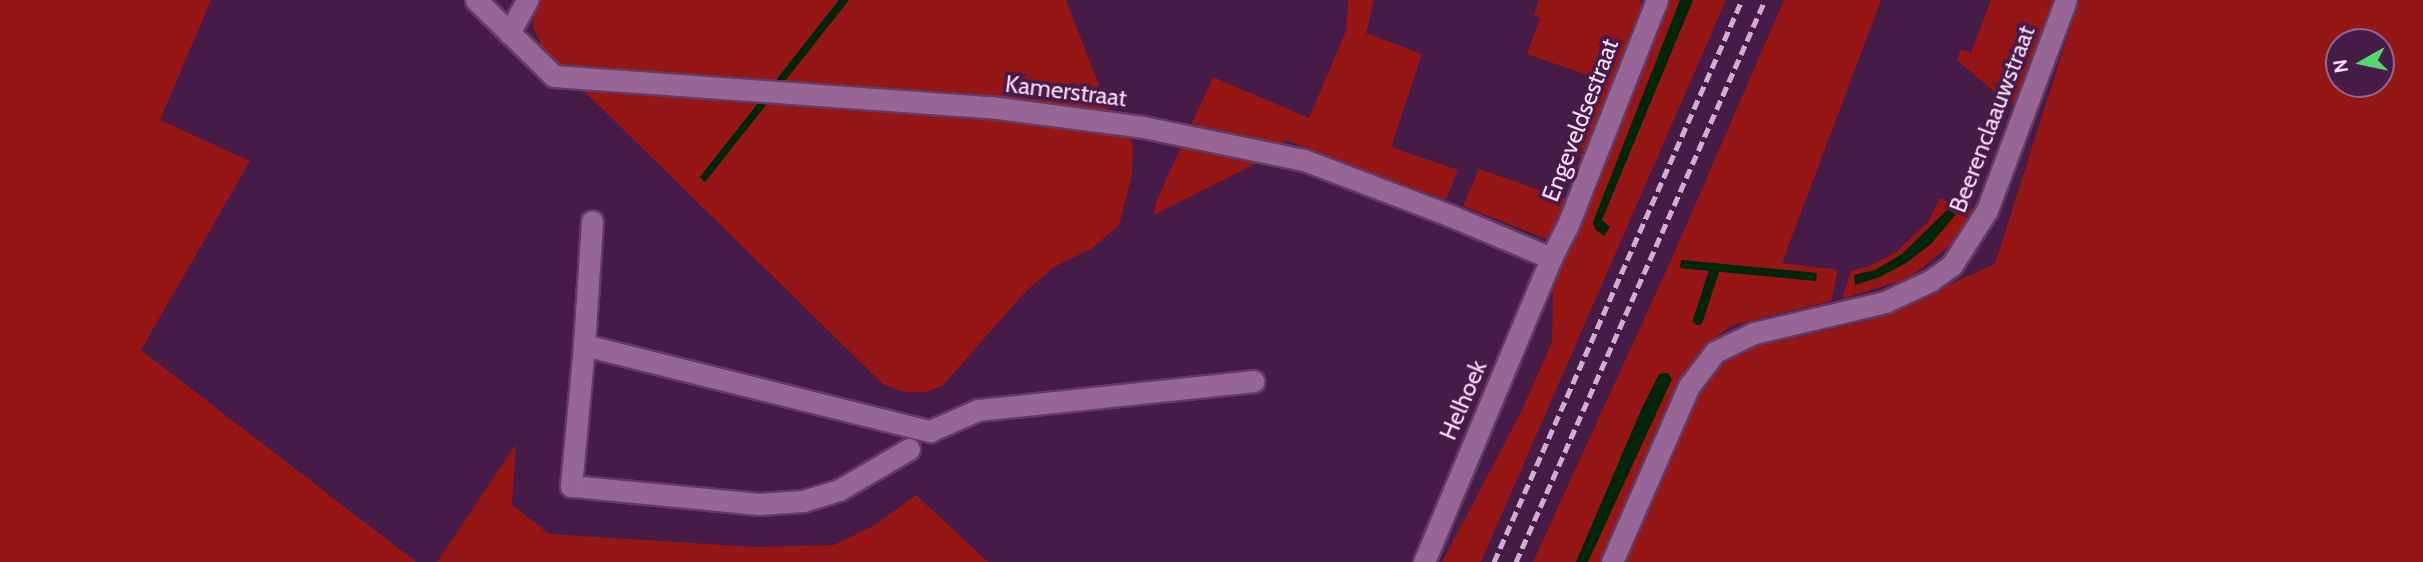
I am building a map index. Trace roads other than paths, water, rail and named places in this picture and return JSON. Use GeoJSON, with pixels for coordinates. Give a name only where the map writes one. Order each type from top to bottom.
{"type":"FeatureCollection","features":[{"type":"Feature","properties":{"kind":"street"},"geometry":{"type":"LineString","coordinates":[[476,0],[509,33],[527,0]]}},
{"type":"Feature","properties":{"kind":"street","name":"Engeveldsestraat"},"geometry":{"type":"LineString","coordinates":[[1550,258],[1567,228],[1657,0]]}},
{"type":"Feature","properties":{"kind":"street","name":"Beerenclaauwstraat"},"geometry":{"type":"LineString","coordinates":[[1612,562],[1689,386],[1715,352],[1754,333],[1885,302],[1930,281],[1952,265],[1987,210],[2066,0]]}},
{"type":"Feature","properties":{"kind":"street","name":"Kamerstraat"},"geometry":{"type":"LineString","coordinates":[[509,33],[554,76],[990,107],[1143,127],[1304,160],[1449,215],[1550,258]]}},
{"type":"Feature","properties":{"kind":"street"},"geometry":{"type":"LineString","coordinates":[[592,222],[571,486],[759,504],[803,501],[839,490],[909,449]]}},
{"type":"Feature","properties":{"kind":"street","name":"Helhoek"},"geometry":{"type":"LineString","coordinates":[[1424,562],[1550,258]]}},
{"type":"Feature","properties":{"kind":"street"},"geometry":{"type":"LineString","coordinates":[[584,345],[930,430],[978,410],[1253,381]]}},
{"type":"Feature","properties":{"kind":"waterway"},"geometry":{"type":"LineString","coordinates":[[1698,320],[1715,268]]}},
{"type":"Feature","properties":{"kind":"railway"},"geometry":{"type":"LineString","coordinates":[[1494,562],[1742,0]]}},
{"type":"Feature","properties":{"kind":"railway"},"geometry":{"type":"LineString","coordinates":[[1516,562],[1765,0]]}}]}
